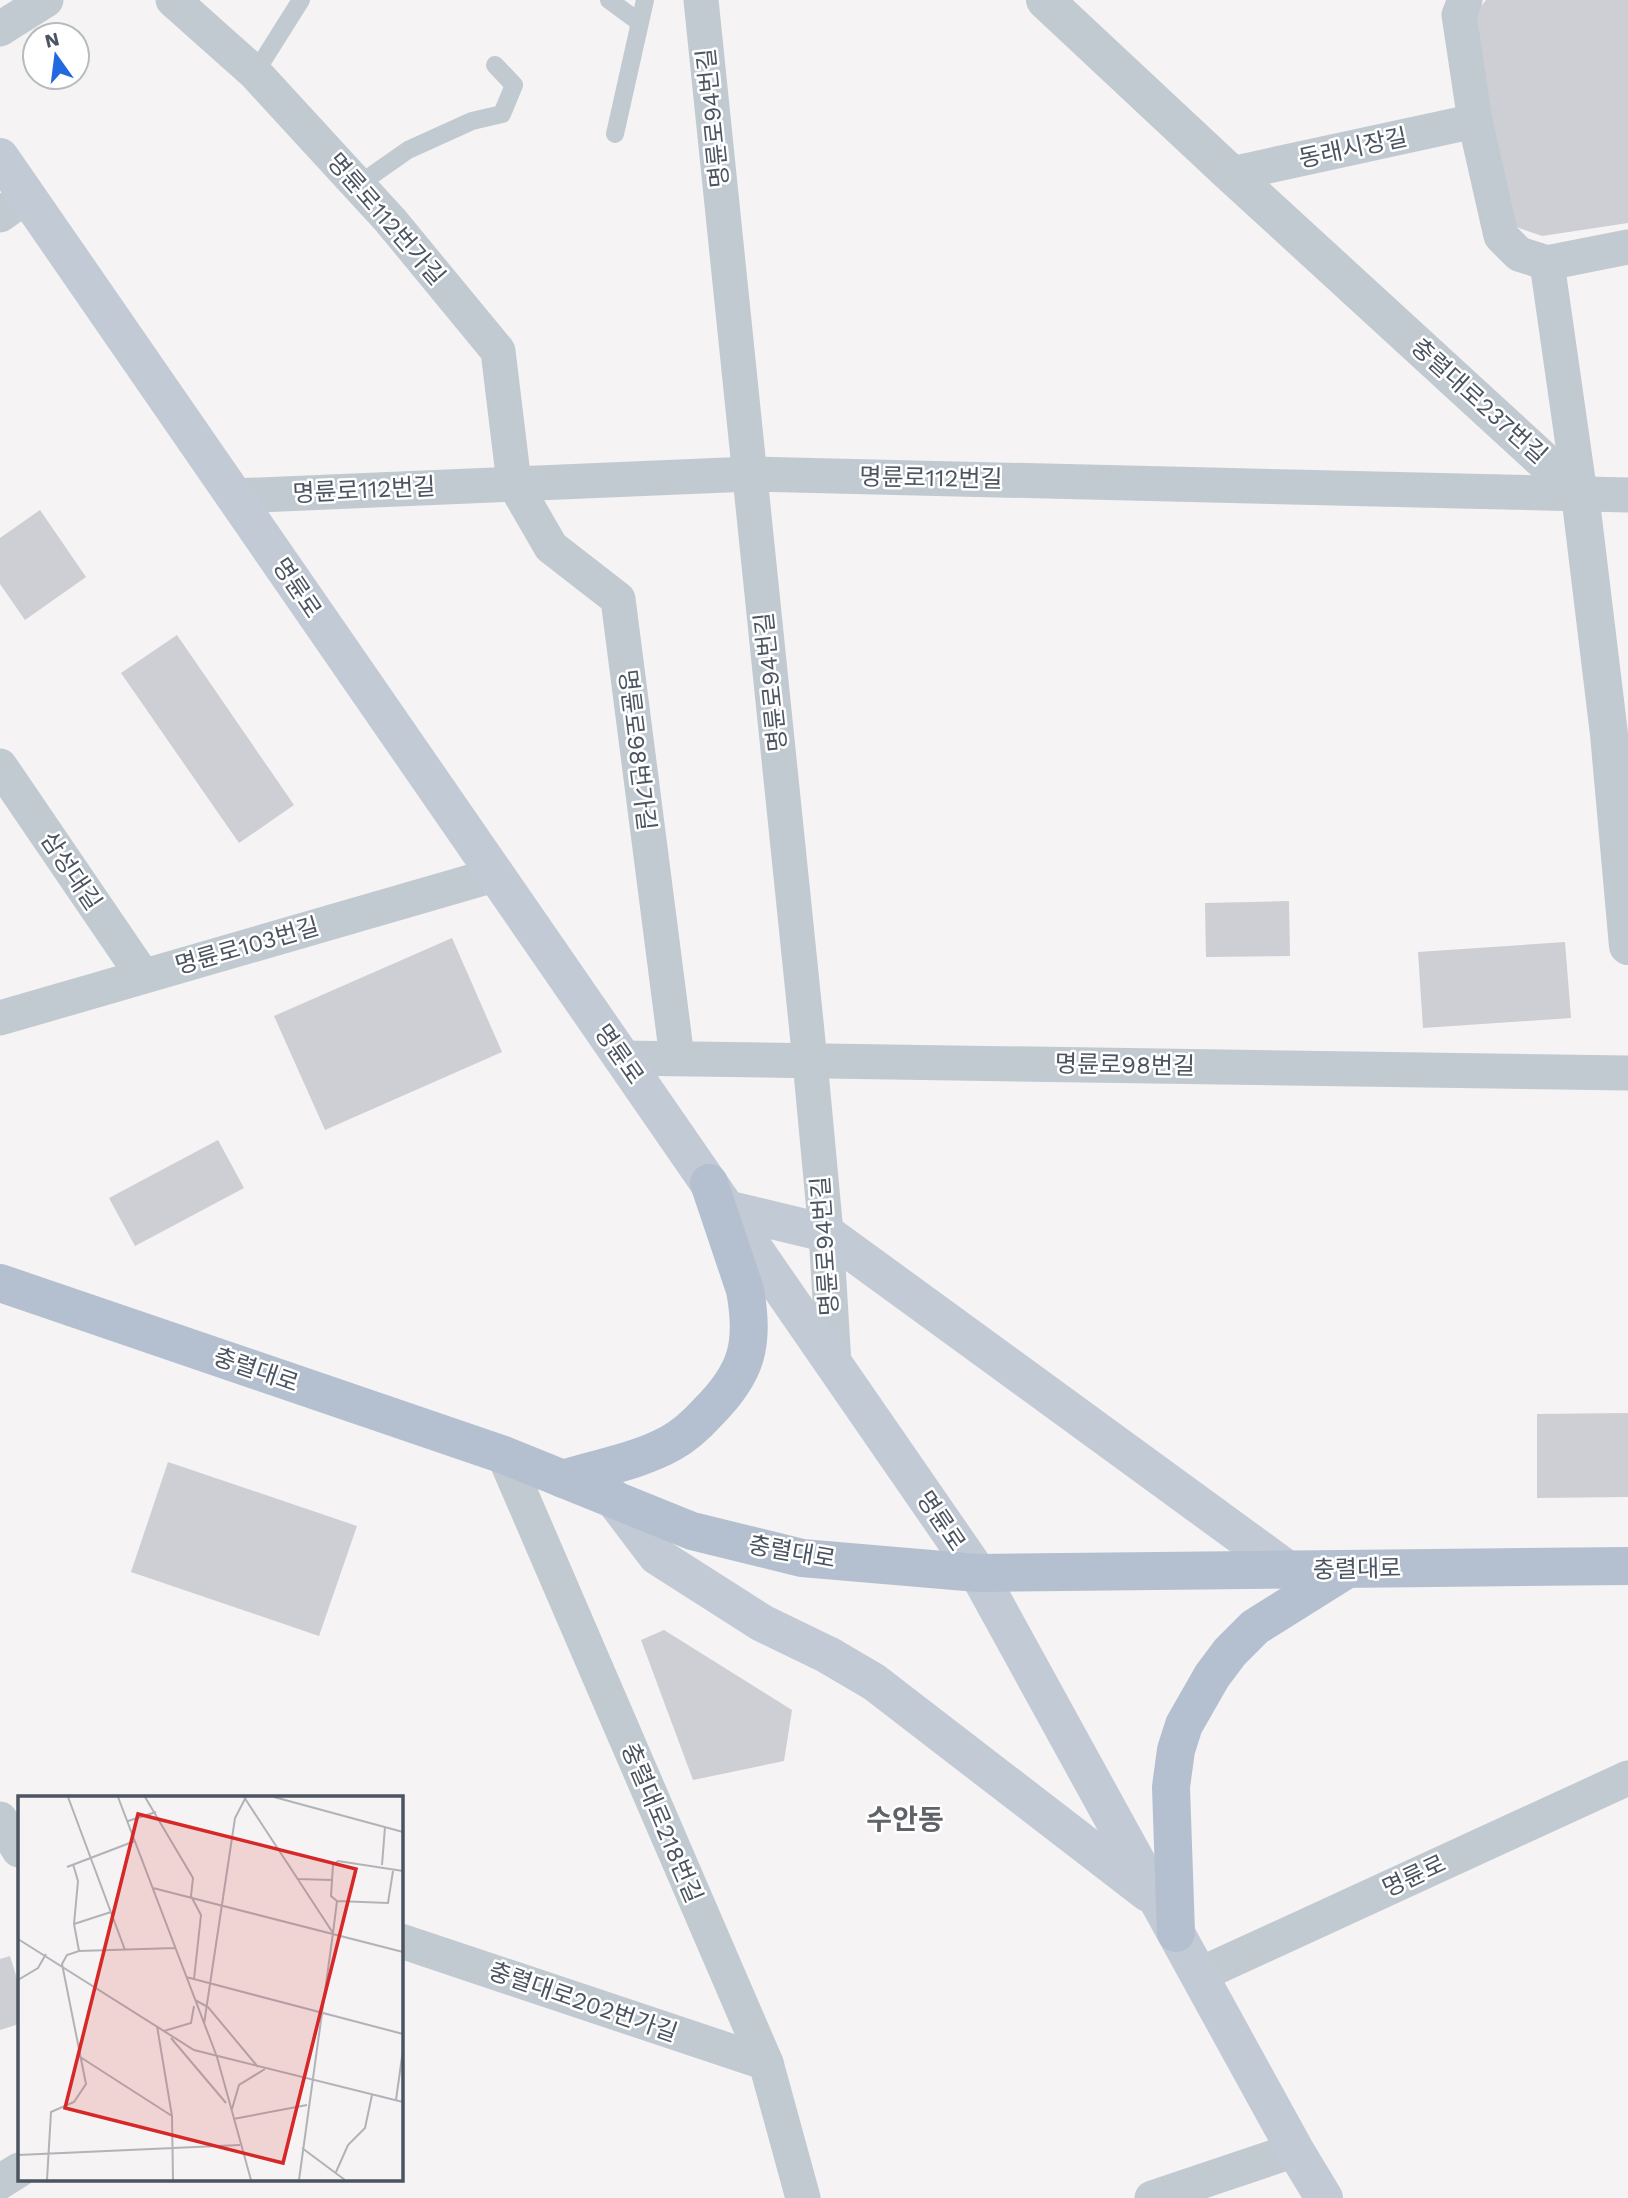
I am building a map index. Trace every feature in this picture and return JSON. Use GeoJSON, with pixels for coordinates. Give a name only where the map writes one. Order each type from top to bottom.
{"type":"FeatureCollection","features":[{"type":"Feature","properties":{"kind":"main road","name":"명륜로"},"geometry":{"type":"LineString","coordinates":[[0,157],[13,205],[234,496],[978,1573],[1295,2150],[1324,2198]]}},
{"type":"Feature","properties":{"kind":"main road"},"geometry":{"type":"LineString","coordinates":[[717,1196],[826,1233],[1288,1570]]}},
{"type":"Feature","properties":{"kind":"main road"},"geometry":{"type":"LineString","coordinates":[[563,1479],[671,1443],[700,1421],[737,1379],[746,1356],[748,1308],[717,1196]]}},
{"type":"Feature","properties":{"kind":"main road","name":"충렬대로"},"geometry":{"type":"LineString","coordinates":[[0,1283],[504,1455],[692,1531],[802,1558],[978,1573],[1628,1566]]}},
{"type":"Feature","properties":{"kind":"main road"},"geometry":{"type":"LineString","coordinates":[[613,1499],[657,1556],[762,1623],[828,1655],[874,1682],[1168,1918]]}},
{"type":"Feature","properties":{"kind":"main road"},"geometry":{"type":"LineString","coordinates":[[1168,1918],[1171,1787],[1176,1750],[1184,1725],[1212,1676],[1230,1652],[1255,1627],[1347,1569]]}},
{"type":"Feature","properties":{"kind":"street"},"geometry":{"type":"LineString","coordinates":[[0,29],[46,0]]}},
{"type":"Feature","properties":{"kind":"street","name":"명륜로112번가길"},"geometry":{"type":"LineString","coordinates":[[173,0],[255,73],[359,185],[498,351],[514,483]]}},
{"type":"Feature","properties":{"kind":"street","name":"명륜로94번길"},"geometry":{"type":"LineString","coordinates":[[701,0],[810,1060],[826,1233],[834,1364]]}},
{"type":"Feature","properties":{"kind":"street","name":"충렬대로237번길"},"geometry":{"type":"LineString","coordinates":[[1045,0],[1580,494]]}},
{"type":"Feature","properties":{"kind":"street"},"geometry":{"type":"LineString","coordinates":[[1465,0],[1459,15],[1475,121],[1501,236],[1519,254],[1547,263],[1628,247]]}},
{"type":"Feature","properties":{"kind":"street","name":"동래시장길"},"geometry":{"type":"LineString","coordinates":[[1231,174],[1475,121]]}},
{"type":"Feature","properties":{"kind":"street"},"geometry":{"type":"LineString","coordinates":[[1547,263],[1580,494],[1609,734],[1625,869],[1628,946]]}},
{"type":"Feature","properties":{"kind":"street","name":"명륜로112번길"},"geometry":{"type":"LineString","coordinates":[[234,496],[750,474],[1628,495]]}},
{"type":"Feature","properties":{"kind":"street","name":"명륜로98번가길"},"geometry":{"type":"LineString","coordinates":[[514,483],[551,547],[618,598],[677,1059]]}},
{"type":"Feature","properties":{"kind":"street","name":"삼성대길"},"geometry":{"type":"LineString","coordinates":[[0,766],[143,976]]}},
{"type":"Feature","properties":{"kind":"street","name":"명륜로103번길"},"geometry":{"type":"LineString","coordinates":[[0,1018],[494,874]]}},
{"type":"Feature","properties":{"kind":"street","name":"명륜로98번길"},"geometry":{"type":"LineString","coordinates":[[622,1058],[1628,1073]]}},
{"type":"Feature","properties":{"kind":"street","name":"충렬대로218번길"},"geometry":{"type":"LineString","coordinates":[[504,1455],[765,2063],[803,2198]]}},
{"type":"Feature","properties":{"kind":"street","name":"명륜로"},"geometry":{"type":"LineString","coordinates":[[1199,1975],[1628,1778]]}},
{"type":"Feature","properties":{"kind":"street"},"geometry":{"type":"LineString","coordinates":[[0,1807],[18,1813]]}},
{"type":"Feature","properties":{"kind":"street"},"geometry":{"type":"LineString","coordinates":[[0,1819],[18,1848]]}},
{"type":"Feature","properties":{"kind":"street","name":"충렬대로202번가길"},"geometry":{"type":"LineString","coordinates":[[402,1941],[765,2063]]}},
{"type":"Feature","properties":{"kind":"street"},"geometry":{"type":"LineString","coordinates":[[1152,2198],[1295,2150]]}},
{"type":"Feature","properties":{"kind":"street"},"geometry":{"type":"LineString","coordinates":[[0,2182],[18,2171]]}},
{"type":"Feature","properties":{"kind":"lane"},"geometry":{"type":"LineString","coordinates":[[255,73],[301,0]]}},
{"type":"Feature","properties":{"kind":"lane"},"geometry":{"type":"LineString","coordinates":[[609,0],[639,22]]}},
{"type":"Feature","properties":{"kind":"lane"},"geometry":{"type":"LineString","coordinates":[[615,134],[645,0]]}},
{"type":"Feature","properties":{"kind":"lane"},"geometry":{"type":"LineString","coordinates":[[359,185],[408,150],[472,121],[502,114],[514,85],[495,65]]}},
{"type":"Feature","properties":{"kind":"building"},"geometry":{"type":"Polygon","coordinates":[[[1486,0],[1628,0],[1628,223],[1542,236],[1505,223],[1472,18],[1486,0]]]}},
{"type":"Feature","properties":{"kind":"building"},"geometry":{"type":"Polygon","coordinates":[[[40,510],[86,577],[25,620],[0,584],[0,538],[40,510]]]}},
{"type":"Feature","properties":{"kind":"building"},"geometry":{"type":"Polygon","coordinates":[[[177,635],[294,805],[239,843],[121,673],[177,635]]]}},
{"type":"Feature","properties":{"kind":"building"},"geometry":{"type":"Polygon","coordinates":[[[1289,901],[1290,956],[1206,957],[1205,903],[1289,901]]]}},
{"type":"Feature","properties":{"kind":"building"},"geometry":{"type":"Polygon","coordinates":[[[452,938],[502,1052],[325,1130],[274,1016],[452,938]]]}},
{"type":"Feature","properties":{"kind":"building"},"geometry":{"type":"Polygon","coordinates":[[[1565,942],[1571,1018],[1423,1028],[1418,952],[1565,942]]]}},
{"type":"Feature","properties":{"kind":"building"},"geometry":{"type":"Polygon","coordinates":[[[218,1140],[244,1188],[135,1246],[109,1198],[218,1140]]]}},
{"type":"Feature","properties":{"kind":"building"},"geometry":{"type":"Polygon","coordinates":[[[1628,1413],[1628,1497],[1537,1498],[1537,1414],[1628,1413]]]}},
{"type":"Feature","properties":{"kind":"building"},"geometry":{"type":"Polygon","coordinates":[[[168,1462],[357,1526],[319,1636],[131,1572],[168,1462]]]}},
{"type":"Feature","properties":{"kind":"building"},"geometry":{"type":"Polygon","coordinates":[[[664,1630],[792,1710],[784,1761],[693,1780],[641,1640],[664,1630]]]}},
{"type":"Feature","properties":{"kind":"building"},"geometry":{"type":"Polygon","coordinates":[[[10,1956],[18,1982],[18,2024],[0,2030],[0,1959],[10,1956]]]}},
{"type":"Feature","properties":{"kind":"district","name":"수안동"},"geometry":{"type":"Point","coordinates":[905,1819]}}]}
